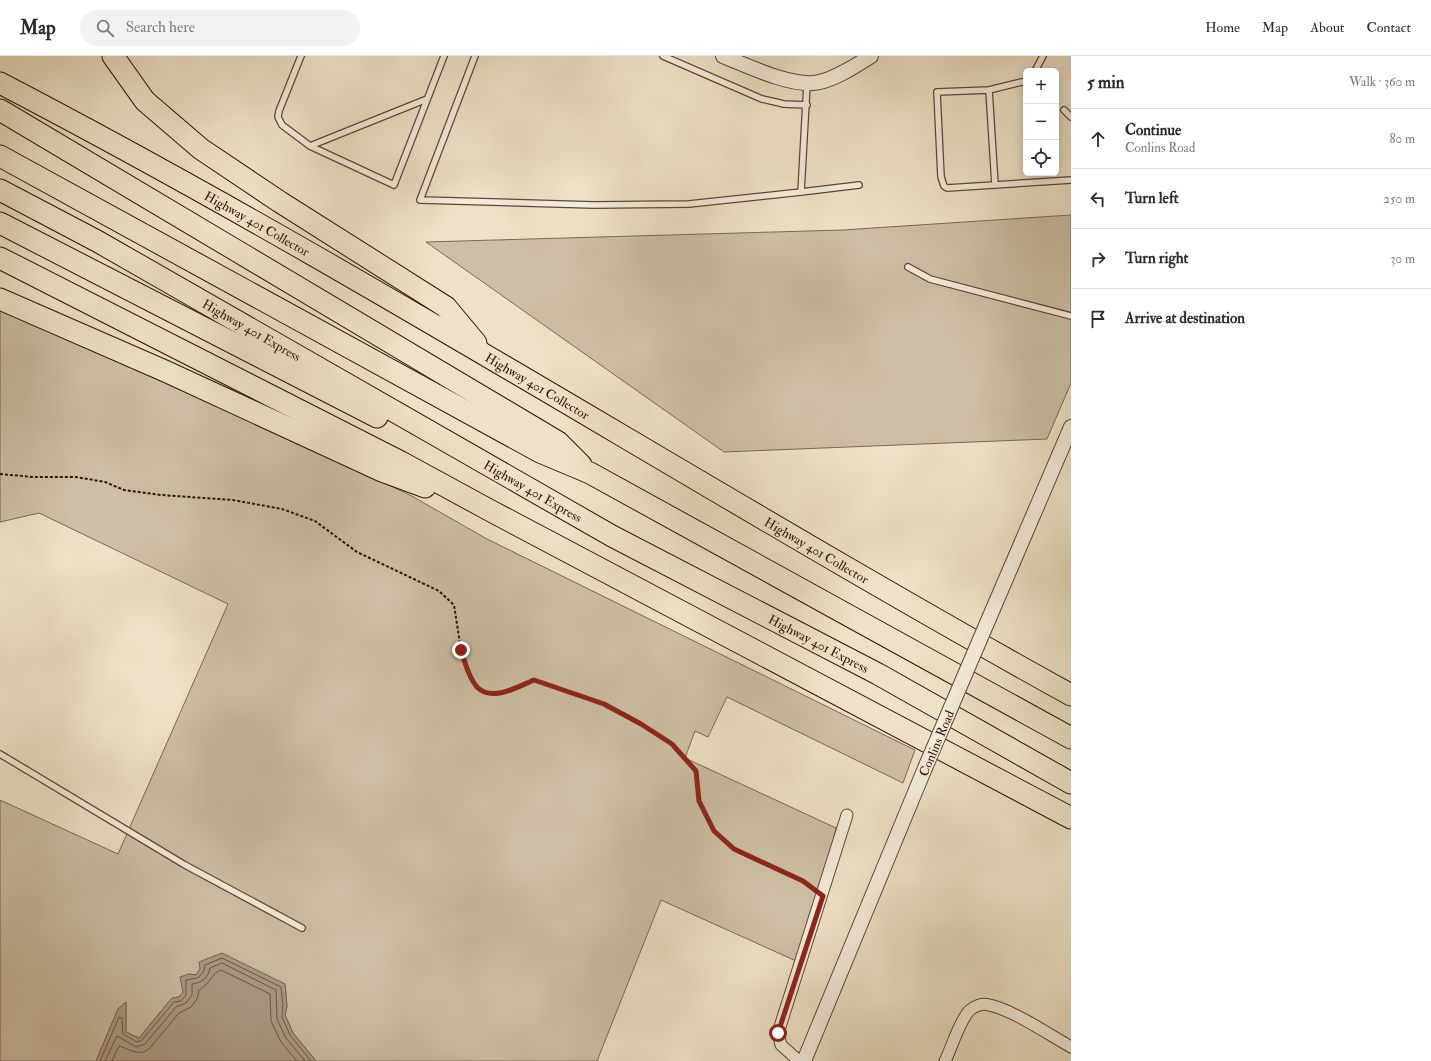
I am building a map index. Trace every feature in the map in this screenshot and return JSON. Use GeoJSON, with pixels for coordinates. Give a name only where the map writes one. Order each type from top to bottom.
{"type":"FeatureCollection","features":[{"type":"Feature","properties":{"kind":"highway"},"geometry":{"type":"LineString","coordinates":[[113,56],[145,101],[201,149],[280,202],[446,307],[486,355]]}},
{"type":"Feature","properties":{"kind":"highway","name":"Highway 401 Collector"},"geometry":{"type":"LineString","coordinates":[[0,83],[125,148],[284,237],[919,611],[1071,695]]}},
{"type":"Feature","properties":{"kind":"highway"},"geometry":{"type":"LineString","coordinates":[[0,110],[558,442],[590,473]]}},
{"type":"Feature","properties":{"kind":"highway"},"geometry":{"type":"LineString","coordinates":[[0,156],[540,452],[590,473],[1071,738]]}},
{"type":"Feature","properties":{"kind":"highway","name":"Highway 401 Express"},"geometry":{"type":"LineString","coordinates":[[0,190],[97,241],[612,536],[878,674],[1071,782]]}},
{"type":"Feature","properties":{"kind":"highway"},"geometry":{"type":"LineString","coordinates":[[0,224],[612,536]]}},
{"type":"Feature","properties":{"kind":"highway"},"geometry":{"type":"LineString","coordinates":[[0,258],[401,462],[1071,818]]}},
{"type":"Feature","properties":{"kind":"highway"},"geometry":{"type":"LineString","coordinates":[[0,299],[165,371],[382,471],[491,511]]}},
{"type":"Feature","properties":{"kind":"street"},"geometry":{"type":"LineString","coordinates":[[723,56],[775,76],[807,83],[815,83],[847,71],[871,56]]}},
{"type":"Feature","properties":{"kind":"street","name":"Conlins Road"},"geometry":{"type":"LineString","coordinates":[[804,1061],[925,768],[990,616],[1067,447],[1071,427]]}},
{"type":"Feature","properties":{"kind":"street"},"geometry":{"type":"LineString","coordinates":[[799,1061],[781,1045],[778,1033],[823,896],[847,815]]}},
{"type":"Feature","properties":{"kind":"street"},"geometry":{"type":"LineString","coordinates":[[945,1061],[963,1020],[968,1012],[980,1005],[988,1005],[1003,1010],[1071,1047]]}},
{"type":"Feature","properties":{"kind":"lane"},"geometry":{"type":"LineString","coordinates":[[301,56],[279,111],[278,117],[282,126],[310,146],[394,186],[444,56]]}},
{"type":"Feature","properties":{"kind":"lane"},"geometry":{"type":"LineString","coordinates":[[475,56],[420,200],[594,205],[689,204],[859,185]]}},
{"type":"Feature","properties":{"kind":"lane"},"geometry":{"type":"LineString","coordinates":[[663,56],[762,99],[784,104],[807,105]]}},
{"type":"Feature","properties":{"kind":"lane"},"geometry":{"type":"LineString","coordinates":[[1037,68],[1043,56]]}},
{"type":"Feature","properties":{"kind":"lane"},"geometry":{"type":"LineString","coordinates":[[1023,82],[989,90],[937,92],[941,177],[944,186],[947,188],[1071,180]]}},
{"type":"Feature","properties":{"kind":"lane"},"geometry":{"type":"LineString","coordinates":[[801,192],[807,105],[807,83]]}},
{"type":"Feature","properties":{"kind":"lane"},"geometry":{"type":"LineString","coordinates":[[989,90],[995,185]]}},
{"type":"Feature","properties":{"kind":"lane"},"geometry":{"type":"LineString","coordinates":[[310,146],[427,99]]}},
{"type":"Feature","properties":{"kind":"lane"},"geometry":{"type":"LineString","coordinates":[[1064,110],[1071,117]]}},
{"type":"Feature","properties":{"kind":"lane"},"geometry":{"type":"LineString","coordinates":[[908,267],[930,279],[1071,316]]}},
{"type":"Feature","properties":{"kind":"lane"},"geometry":{"type":"LineString","coordinates":[[0,754],[185,866],[302,928]]}},
{"type":"Feature","properties":{"kind":"path"},"geometry":{"type":"LineString","coordinates":[[0,474],[34,477],[76,477],[105,482],[124,490],[161,495],[233,500],[282,510],[315,521],[357,552],[439,591],[454,605],[461,650],[478,688],[491,694],[511,690],[534,680],[604,704],[641,724],[672,744],[696,771],[699,801],[714,831],[734,849],[803,881],[823,896]]}},
{"type":"Feature","properties":{"kind":"shaded area"},"geometry":{"type":"Polygon","coordinates":[[[1071,215],[1071,383],[1047,439],[724,452],[426,242],[843,230],[1071,215]]]}},
{"type":"Feature","properties":{"kind":"shaded area"},"geometry":{"type":"Polygon","coordinates":[[[0,309],[174,385],[410,495],[487,539],[915,750],[903,783],[727,697],[708,737],[695,731],[685,758],[836,828],[826,874],[796,961],[661,900],[597,1061],[316,1061],[293,1033],[285,1015],[287,1006],[285,984],[262,974],[201,969],[196,975],[189,974],[183,992],[179,997],[172,998],[139,1038],[126,1032],[126,1002],[118,1009],[96,1061],[0,1061],[0,800],[118,854],[228,604],[39,513],[0,522],[0,309]]]}},
{"type":"Feature","properties":{"kind":"water"},"geometry":{"type":"Polygon","coordinates":[[[222,953],[285,984],[287,1006],[285,1015],[293,1033],[316,1061],[96,1061],[118,1009],[126,1002],[126,1032],[139,1038],[172,998],[179,997],[183,992],[180,977],[189,974],[196,975],[200,969],[199,962],[222,953]]]}},
{"type":"Feature","properties":{"kind":"route"},"geometry":{"type":"LineString","coordinates":[[461,650],[478,688],[491,694],[511,690],[534,680],[604,704],[641,724],[672,744],[696,771],[699,801],[714,831],[734,849],[759,862],[786,872],[803,881],[823,896],[778,1033]]}}]}
